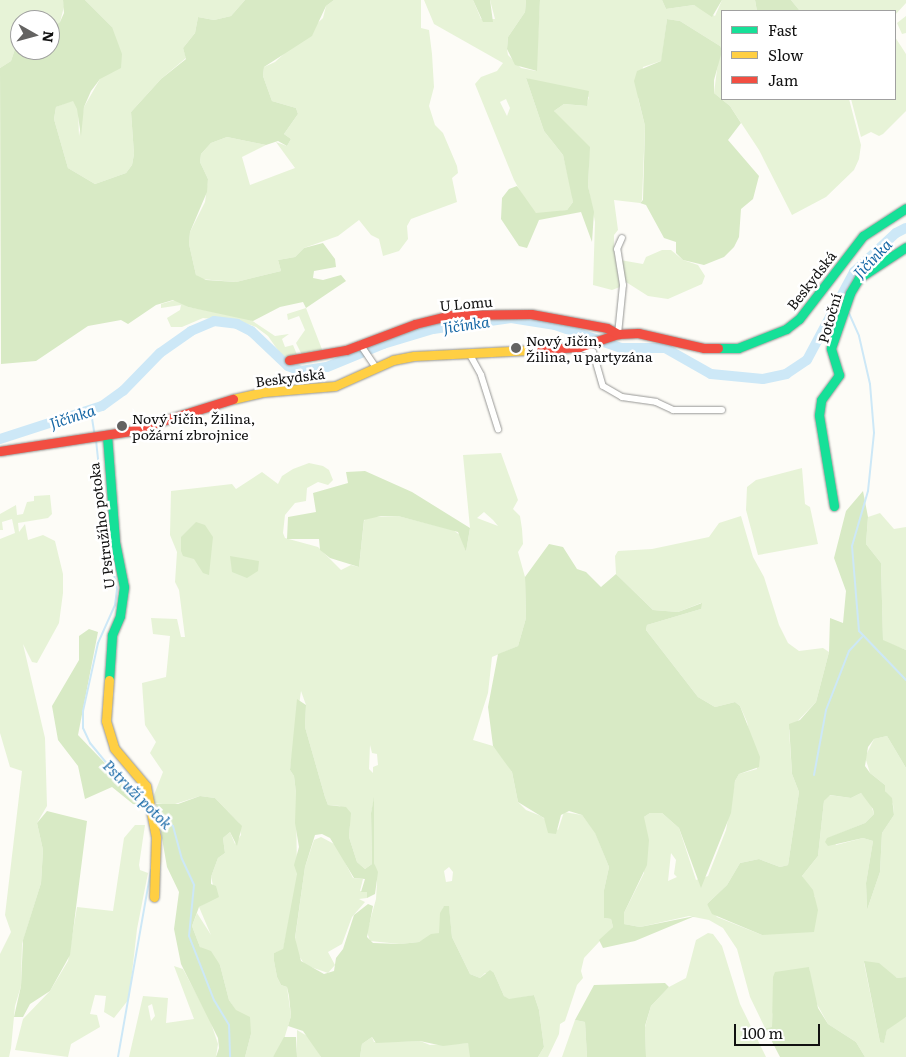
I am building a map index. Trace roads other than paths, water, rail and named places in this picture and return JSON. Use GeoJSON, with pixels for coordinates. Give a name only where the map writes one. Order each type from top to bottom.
{"type":"FeatureCollection","features":[{"type":"Feature","properties":{"kind":"street","name":"Beskydská"},"geometry":{"type":"LineString","coordinates":[[0,450],[104,436],[264,392],[335,386],[376,368],[414,356],[581,346],[614,335],[657,335],[698,347],[738,348],[786,329],[809,309],[863,236],[906,208]]}},
{"type":"Feature","properties":{"kind":"street"},"geometry":{"type":"LineString","coordinates":[[614,335],[623,285],[617,249],[622,238]]}},
{"type":"Feature","properties":{"kind":"street","name":"Potoční"},"geometry":{"type":"LineString","coordinates":[[834,506],[819,415],[822,400],[839,375],[831,348],[850,293],[859,278],[906,247]]}},
{"type":"Feature","properties":{"kind":"street","name":"U Lomu"},"geometry":{"type":"LineString","coordinates":[[289,360],[346,350],[450,315],[531,314],[607,328],[614,335]]}},
{"type":"Feature","properties":{"kind":"street"},"geometry":{"type":"LineString","coordinates":[[360,344],[376,368]]}},
{"type":"Feature","properties":{"kind":"street"},"geometry":{"type":"LineString","coordinates":[[581,346],[593,352],[603,386],[622,396],[656,402],[673,410],[722,410]]}},
{"type":"Feature","properties":{"kind":"street"},"geometry":{"type":"LineString","coordinates":[[469,353],[481,375],[498,430]]}},
{"type":"Feature","properties":{"kind":"street","name":"U Pstružího potoka"},"geometry":{"type":"LineString","coordinates":[[104,436],[114,534],[124,587],[120,616],[112,635],[106,721],[114,748],[146,786],[156,837],[154,897]]}},
{"type":"Feature","properties":{"kind":"waterway","name":"Jičínka"},"geometry":{"type":"LineString","coordinates":[[0,439],[102,406],[123,391],[160,353],[191,331],[214,321],[237,324],[251,331],[288,366],[301,371],[327,367],[383,344],[433,329],[511,318],[555,325],[621,348],[665,348],[711,374],[763,379],[786,374],[807,360],[854,272],[896,233],[906,228]]}},
{"type":"Feature","properties":{"kind":"waterway","name":"Jičínka"},"geometry":{"type":"LineString","coordinates":[[839,297],[843,302]]}},
{"type":"Feature","properties":{"kind":"waterway"},"geometry":{"type":"LineString","coordinates":[[848,311],[859,336],[870,384],[874,433],[868,491],[852,546],[859,631],[906,680]]}},
{"type":"Feature","properties":{"kind":"waterway","name":"Pstruží potok"},"geometry":{"type":"LineString","coordinates":[[91,412],[94,432]]}},
{"type":"Feature","properties":{"kind":"waterway","name":"Pstruží potok"},"geometry":{"type":"LineString","coordinates":[[96,440],[107,543],[117,589],[115,605],[98,643],[83,711],[83,728],[90,743],[118,777],[147,803]]}},
{"type":"Feature","properties":{"kind":"waterway"},"geometry":{"type":"LineString","coordinates":[[814,775],[826,710],[849,651],[862,637]]}},
{"type":"Feature","properties":{"kind":"waterway","name":"Pstruží potok"},"geometry":{"type":"LineString","coordinates":[[154,809],[173,826],[182,859],[194,885],[189,936],[214,1000],[229,1025],[230,1057]]}},
{"type":"Feature","properties":{"kind":"waterway"},"geometry":{"type":"LineString","coordinates":[[118,1057],[151,870]]}},
{"type":"Feature","properties":{"kind":"place","name":"Nový Jičín, Žilina, u partyzána"},"geometry":{"type":"Point","coordinates":[516,348]}},
{"type":"Feature","properties":{"kind":"place","name":"Nový Jičín, Žilina, požární zbrojnice"},"geometry":{"type":"Point","coordinates":[122,426]}}]}
